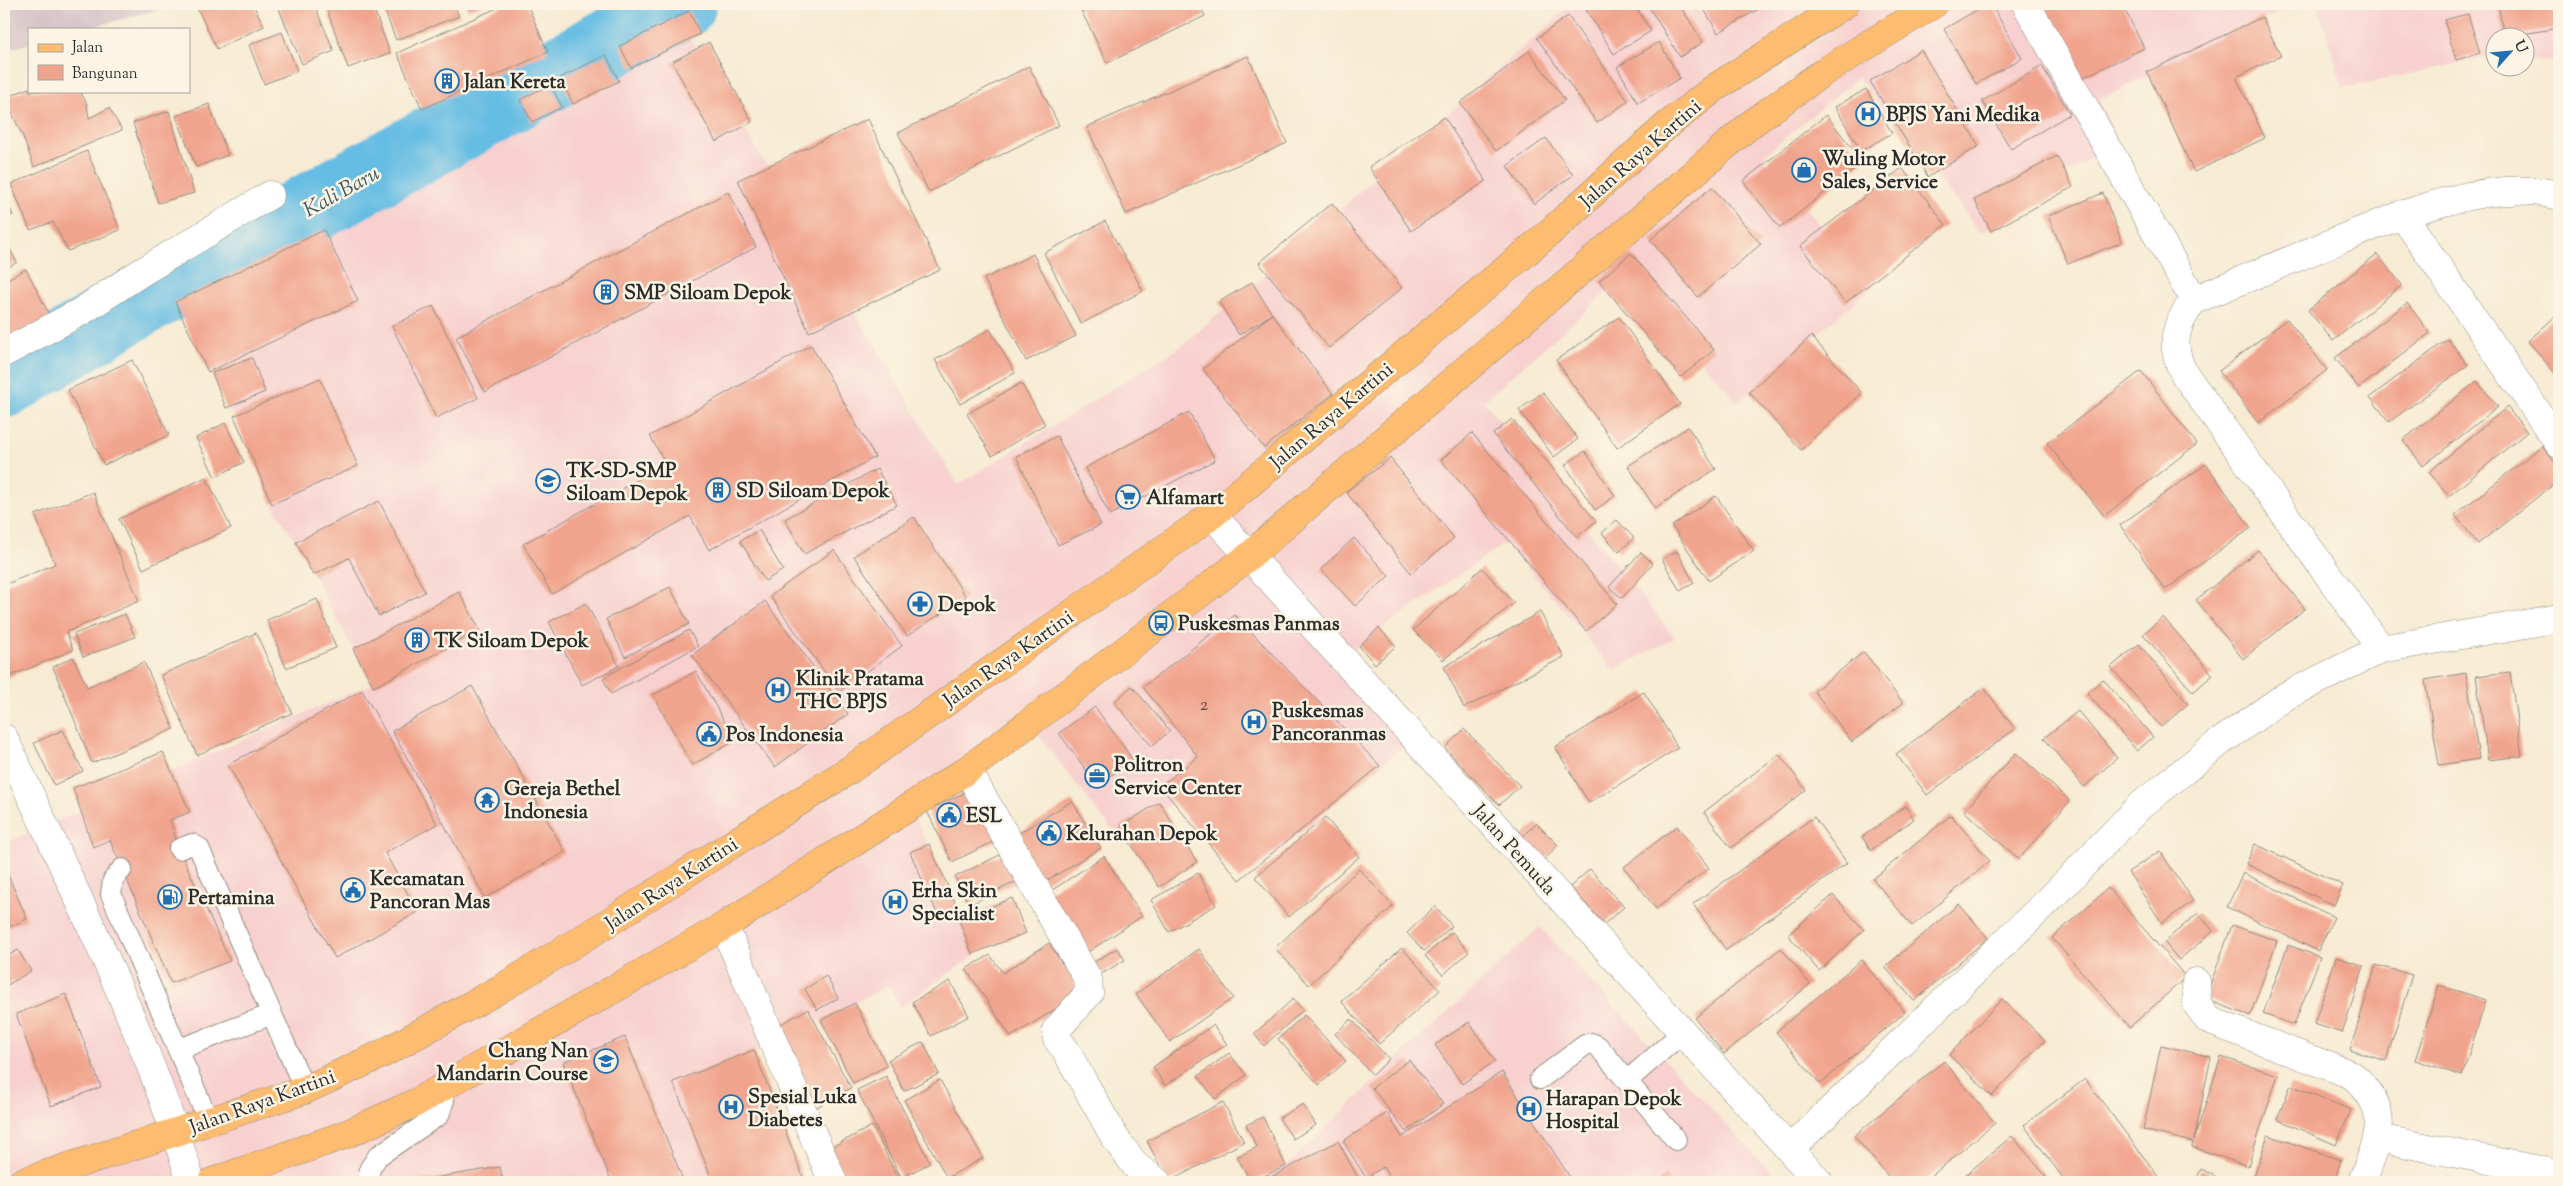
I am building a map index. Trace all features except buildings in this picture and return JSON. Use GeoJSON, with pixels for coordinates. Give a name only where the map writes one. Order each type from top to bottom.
{"type":"FeatureCollection","features":[{"type":"Feature","properties":{"kind":"main road","name":"Jalan Raya Kartini"},"geometry":{"type":"LineString","coordinates":[[22,1182],[304,1090],[408,1040],[500,990],[851,769],[1212,515],[1548,234],[1665,127],[1716,87],[1845,4]]}},
{"type":"Feature","properties":{"kind":"main road"},"geometry":{"type":"LineString","coordinates":[[212,1182],[347,1134],[415,1103],[724,926],[967,770],[1248,557],[1751,124],[1822,73],[1934,4]]}},
{"type":"Feature","properties":{"kind":"street"},"geometry":{"type":"LineString","coordinates":[[2026,4],[2194,300]]}},
{"type":"Feature","properties":{"kind":"street"},"geometry":{"type":"LineString","coordinates":[[2381,649],[2185,375],[2176,359],[2174,344],[2178,328],[2184,314],[2194,300],[2402,214],[2476,195],[2512,190],[2549,193],[2559,196]]}},
{"type":"Feature","properties":{"kind":"street"},"geometry":{"type":"LineString","coordinates":[[4,353],[82,312],[137,275],[270,195]]}},
{"type":"Feature","properties":{"kind":"street"},"geometry":{"type":"LineString","coordinates":[[2402,214],[2559,444]]}},
{"type":"Feature","properties":{"kind":"street","name":"Jalan Pemuda"},"geometry":{"type":"LineString","coordinates":[[1212,515],[1248,557],[1819,1182]]}},
{"type":"Feature","properties":{"kind":"street"},"geometry":{"type":"LineString","coordinates":[[1790,1149],[2052,896],[2140,806],[2220,742],[2286,696],[2381,649],[2559,618]]}},
{"type":"Feature","properties":{"kind":"street"},"geometry":{"type":"LineString","coordinates":[[4,738],[118,990],[176,1132],[191,1182]]}},
{"type":"Feature","properties":{"kind":"street"},"geometry":{"type":"LineString","coordinates":[[967,770],[1088,979],[1089,993],[1056,1030],[1057,1039],[1065,1049],[1115,1138],[1136,1166],[1157,1182]]}},
{"type":"Feature","properties":{"kind":"street"},"geometry":{"type":"LineString","coordinates":[[724,926],[833,1182]]}},
{"type":"Feature","properties":{"kind":"street"},"geometry":{"type":"LineString","coordinates":[[2196,982],[2197,1004],[2208,1020],[2352,1076],[2368,1088],[2375,1100],[2378,1111],[2378,1138],[2362,1182]]}},
{"type":"Feature","properties":{"kind":"street"},"geometry":{"type":"LineString","coordinates":[[2378,1138],[2559,1174]]}},
{"type":"Feature","properties":{"kind":"lane"},"geometry":{"type":"LineString","coordinates":[[179,849],[192,844],[199,848],[304,1090]]}},
{"type":"Feature","properties":{"kind":"lane"},"geometry":{"type":"LineString","coordinates":[[122,869],[113,880],[111,894],[179,1048],[209,1122]]}},
{"type":"Feature","properties":{"kind":"lane"},"geometry":{"type":"LineString","coordinates":[[179,1048],[270,1015]]}},
{"type":"Feature","properties":{"kind":"lane"},"geometry":{"type":"LineString","coordinates":[[1627,1081],[1683,1032]]}},
{"type":"Feature","properties":{"kind":"lane"},"geometry":{"type":"LineString","coordinates":[[1540,1079],[1585,1044],[1591,1043],[1598,1046],[1676,1140]]}},
{"type":"Feature","properties":{"kind":"lane"},"geometry":{"type":"LineString","coordinates":[[368,1182],[370,1168],[378,1156],[439,1115],[444,1100],[442,1088]]}},
{"type":"Feature","properties":{"kind":"shaded area"},"geometry":{"type":"Polygon","coordinates":[[[4,4],[179,4],[89,28],[28,28],[28,44],[4,50],[4,4]]]}},
{"type":"Feature","properties":{"kind":"shaded area"},"geometry":{"type":"Polygon","coordinates":[[[1572,4],[2295,4],[2099,100],[2117,140],[1981,233],[1858,77],[1762,157],[1873,286],[1738,402],[1625,276],[1484,401],[1675,638],[1613,670],[1506,542],[1329,666],[1409,742],[1254,871],[1193,787],[1121,841],[1035,731],[912,811],[977,954],[900,1007],[889,985],[717,1073],[761,1182],[4,1182],[4,844],[372,684],[296,542],[272,504],[234,416],[226,408],[212,374],[208,372],[175,302],[271,256],[679,19],[958,485],[1180,347],[1276,266],[1572,4]]]}},
{"type":"Feature","properties":{"kind":"shaded area"},"geometry":{"type":"Polygon","coordinates":[[[2318,4],[2559,4],[2559,62],[2536,61],[2536,28],[2486,28],[2486,57],[2343,88],[2318,4]]]}},
{"type":"Feature","properties":{"kind":"shaded area","name":"Harapan Depok Hospital"},"geometry":{"type":"Polygon","coordinates":[[[1540,927],[1780,1182],[1257,1182],[1256,1180],[1286,1166],[1411,1046],[1540,927]]]}},
{"type":"Feature","properties":{"kind":"waterway","name":"Kali Baru"},"geometry":{"type":"LineString","coordinates":[[4,383],[118,314],[681,4]]}},
{"type":"Feature","properties":{"kind":"place","name":"Jalan Kereta"},"geometry":{"type":"Point","coordinates":[447,81]}},
{"type":"Feature","properties":{"kind":"place","name":"BPJS Yani Medika"},"geometry":{"type":"Point","coordinates":[1868,114]}},
{"type":"Feature","properties":{"kind":"place","name":"Wuling Motor Sales, Service"},"geometry":{"type":"Point","coordinates":[1804,170]}},
{"type":"Feature","properties":{"kind":"place","name":"SMP Siloam Depok"},"geometry":{"type":"Point","coordinates":[606,292]}},
{"type":"Feature","properties":{"kind":"place","name":"TK-SD-SMP Siloam Depok"},"geometry":{"type":"Point","coordinates":[548,481]}},
{"type":"Feature","properties":{"kind":"place","name":"SD Siloam Depok"},"geometry":{"type":"Point","coordinates":[718,490]}},
{"type":"Feature","properties":{"kind":"place","name":"Alfamart"},"geometry":{"type":"Point","coordinates":[1128,497]}},
{"type":"Feature","properties":{"kind":"place","name":"Depok"},"geometry":{"type":"Point","coordinates":[920,604]}},
{"type":"Feature","properties":{"kind":"place","name":"Puskesmas Panmas"},"geometry":{"type":"Point","coordinates":[1161,623]}},
{"type":"Feature","properties":{"kind":"place","name":"TK Siloam Depok"},"geometry":{"type":"Point","coordinates":[417,640]}},
{"type":"Feature","properties":{"kind":"place","name":"Klinik Pratama THC BPJS"},"geometry":{"type":"Point","coordinates":[778,690]}},
{"type":"Feature","properties":{"kind":"place","name":"Puskesmas Pancoranmas"},"geometry":{"type":"Point","coordinates":[1254,722]}},
{"type":"Feature","properties":{"kind":"place","name":"Pos Indonesia"},"geometry":{"type":"Point","coordinates":[709,734]}},
{"type":"Feature","properties":{"kind":"place","name":"Politron Service Center"},"geometry":{"type":"Point","coordinates":[1097,776]}},
{"type":"Feature","properties":{"kind":"place","name":"Gereja Bethel Indonesia"},"geometry":{"type":"Point","coordinates":[487,800]}},
{"type":"Feature","properties":{"kind":"place","name":"ESL"},"geometry":{"type":"Point","coordinates":[949,815]}},
{"type":"Feature","properties":{"kind":"place","name":"Kelurahan Depok"},"geometry":{"type":"Point","coordinates":[1049,833]}},
{"type":"Feature","properties":{"kind":"place","name":"Kecamatan Pancoran Mas"},"geometry":{"type":"Point","coordinates":[353,890]}},
{"type":"Feature","properties":{"kind":"place","name":"Pertamina"},"geometry":{"type":"Point","coordinates":[170,897]}},
{"type":"Feature","properties":{"kind":"place","name":"Erha Skin Specialist"},"geometry":{"type":"Point","coordinates":[895,902]}},
{"type":"Feature","properties":{"kind":"place","name":"Chang Nan Mandarin Course"},"geometry":{"type":"Point","coordinates":[606,1061]}},
{"type":"Feature","properties":{"kind":"place","name":"Spesial Luka Diabetes"},"geometry":{"type":"Point","coordinates":[731,1107]}},
{"type":"Feature","properties":{"kind":"place","name":"Harapan Depok Hospital"},"geometry":{"type":"Point","coordinates":[1529,1109]}}]}
